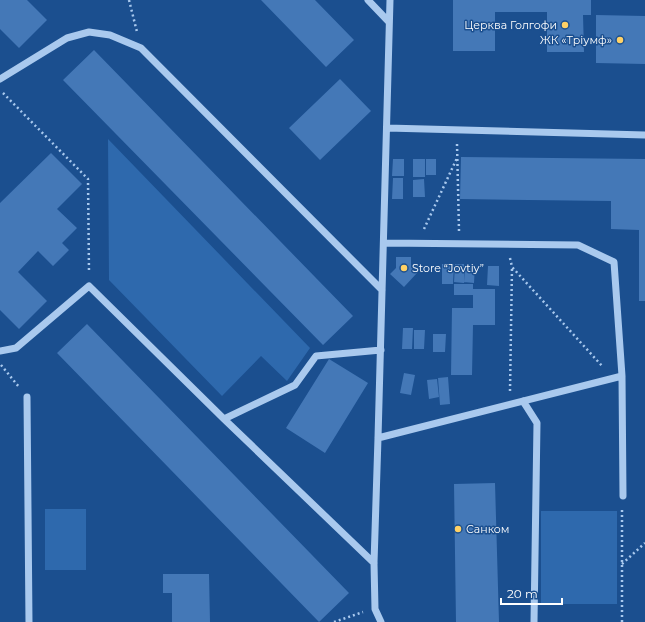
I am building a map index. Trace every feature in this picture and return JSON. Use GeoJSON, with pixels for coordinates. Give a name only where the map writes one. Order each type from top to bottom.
{"type":"FeatureCollection","features":[{"type":"Feature","properties":{"kind":"lane"},"geometry":{"type":"LineString","coordinates":[[368,0],[389,22]]}},
{"type":"Feature","properties":{"kind":"lane"},"geometry":{"type":"LineString","coordinates":[[381,622],[375,609],[374,563],[390,0]]}},
{"type":"Feature","properties":{"kind":"lane"},"geometry":{"type":"LineString","coordinates":[[0,79],[67,38],[89,32],[110,35],[141,48],[382,290]]}},
{"type":"Feature","properties":{"kind":"lane"},"geometry":{"type":"LineString","coordinates":[[386,128],[645,135]]}},
{"type":"Feature","properties":{"kind":"lane"},"geometry":{"type":"LineString","coordinates":[[384,243],[578,245],[614,262],[622,376],[622,496]]}},
{"type":"Feature","properties":{"kind":"lane"},"geometry":{"type":"LineString","coordinates":[[0,351],[16,348],[89,286],[224,419],[374,563]]}},
{"type":"Feature","properties":{"kind":"lane"},"geometry":{"type":"LineString","coordinates":[[224,419],[294,385],[316,356],[381,350]]}},
{"type":"Feature","properties":{"kind":"lane"},"geometry":{"type":"LineString","coordinates":[[378,438],[622,376]]}},
{"type":"Feature","properties":{"kind":"lane"},"geometry":{"type":"LineString","coordinates":[[27,397],[29,622]]}},
{"type":"Feature","properties":{"kind":"lane"},"geometry":{"type":"LineString","coordinates":[[523,400],[538,423],[534,622]]}},
{"type":"Feature","properties":{"kind":"path"},"geometry":{"type":"LineString","coordinates":[[130,0],[141,48]]}},
{"type":"Feature","properties":{"kind":"path"},"geometry":{"type":"LineString","coordinates":[[0,89],[88,179],[89,286]]}},
{"type":"Feature","properties":{"kind":"path"},"geometry":{"type":"LineString","coordinates":[[456,130],[459,244]]}},
{"type":"Feature","properties":{"kind":"path"},"geometry":{"type":"LineString","coordinates":[[417,243],[457,157]]}},
{"type":"Feature","properties":{"kind":"path"},"geometry":{"type":"LineString","coordinates":[[508,244],[512,267],[510,404]]}},
{"type":"Feature","properties":{"kind":"path"},"geometry":{"type":"LineString","coordinates":[[512,267],[613,378]]}},
{"type":"Feature","properties":{"kind":"path"},"geometry":{"type":"LineString","coordinates":[[0,364],[27,397]]}},
{"type":"Feature","properties":{"kind":"path"},"geometry":{"type":"LineString","coordinates":[[622,496],[622,622]]}},
{"type":"Feature","properties":{"kind":"path"},"geometry":{"type":"LineString","coordinates":[[622,564],[645,543]]}},
{"type":"Feature","properties":{"kind":"path"},"geometry":{"type":"LineString","coordinates":[[334,622],[375,609]]}},
{"type":"Feature","properties":{"kind":"shaded area"},"geometry":{"type":"Polygon","coordinates":[[[108,139],[310,348],[287,381],[261,356],[222,396],[109,280],[108,139]]]}},
{"type":"Feature","properties":{"kind":"shaded area"},"geometry":{"type":"Polygon","coordinates":[[[45,509],[86,509],[86,570],[45,570],[45,509]]]}},
{"type":"Feature","properties":{"kind":"shaded area"},"geometry":{"type":"Polygon","coordinates":[[[541,511],[617,511],[617,604],[541,604],[541,511]]]}},
{"type":"Feature","properties":{"kind":"building"},"geometry":{"type":"Polygon","coordinates":[[[0,0],[27,0],[47,20],[19,48],[0,29],[0,0]]]}},
{"type":"Feature","properties":{"kind":"building"},"geometry":{"type":"Polygon","coordinates":[[[261,0],[315,0],[354,40],[326,67],[261,0]]]}},
{"type":"Feature","properties":{"kind":"building"},"geometry":{"type":"Polygon","coordinates":[[[453,0],[591,0],[591,15],[583,15],[584,52],[547,52],[547,12],[495,12],[495,51],[453,51],[453,0]]]}},
{"type":"Feature","properties":{"kind":"building","name":"ЖК «Тріумф»"},"geometry":{"type":"Polygon","coordinates":[[[596,15],[645,16],[645,64],[596,63],[596,15]]]}},
{"type":"Feature","properties":{"kind":"building"},"geometry":{"type":"Polygon","coordinates":[[[94,50],[353,316],[323,345],[63,80],[94,50]]]}},
{"type":"Feature","properties":{"kind":"building"},"geometry":{"type":"Polygon","coordinates":[[[340,79],[371,111],[320,160],[289,128],[340,79]]]}},
{"type":"Feature","properties":{"kind":"building"},"geometry":{"type":"Polygon","coordinates":[[[51,153],[82,184],[57,209],[77,228],[62,243],[69,250],[53,266],[38,251],[18,272],[47,301],[19,329],[0,310],[0,203],[51,153]]]}},
{"type":"Feature","properties":{"kind":"building"},"geometry":{"type":"Polygon","coordinates":[[[461,157],[645,159],[645,301],[639,301],[639,230],[611,229],[611,201],[460,199],[461,157]]]}},
{"type":"Feature","properties":{"kind":"building"},"geometry":{"type":"Polygon","coordinates":[[[393,159],[404,159],[404,176],[392,176],[393,159]]]}},
{"type":"Feature","properties":{"kind":"building"},"geometry":{"type":"Polygon","coordinates":[[[413,159],[425,159],[425,177],[413,177],[413,159]]]}},
{"type":"Feature","properties":{"kind":"building"},"geometry":{"type":"Polygon","coordinates":[[[426,159],[436,159],[436,175],[426,175],[426,159]]]}},
{"type":"Feature","properties":{"kind":"building"},"geometry":{"type":"Polygon","coordinates":[[[393,178],[403,178],[403,199],[392,199],[393,178]]]}},
{"type":"Feature","properties":{"kind":"building"},"geometry":{"type":"Polygon","coordinates":[[[424,179],[425,197],[413,197],[413,180],[424,179]]]}},
{"type":"Feature","properties":{"kind":"building"},"geometry":{"type":"Polygon","coordinates":[[[396,257],[411,257],[411,267],[417,273],[404,287],[390,274],[396,268],[396,257]]]}},
{"type":"Feature","properties":{"kind":"building"},"geometry":{"type":"Polygon","coordinates":[[[442,264],[454,264],[453,284],[442,284],[442,264]]]}},
{"type":"Feature","properties":{"kind":"building"},"geometry":{"type":"Polygon","coordinates":[[[455,264],[464,264],[464,283],[454,282],[455,264]]]}},
{"type":"Feature","properties":{"kind":"building"},"geometry":{"type":"Polygon","coordinates":[[[465,265],[475,265],[474,283],[464,282],[465,265]]]}},
{"type":"Feature","properties":{"kind":"building"},"geometry":{"type":"Polygon","coordinates":[[[488,266],[499,266],[499,286],[487,285],[488,266]]]}},
{"type":"Feature","properties":{"kind":"building"},"geometry":{"type":"Polygon","coordinates":[[[454,284],[473,284],[473,289],[495,289],[495,325],[473,325],[472,375],[451,375],[452,308],[473,308],[473,295],[454,295],[454,284]]]}},
{"type":"Feature","properties":{"kind":"building"},"geometry":{"type":"Polygon","coordinates":[[[87,324],[349,593],[319,622],[57,353],[87,324]]]}},
{"type":"Feature","properties":{"kind":"building"},"geometry":{"type":"Polygon","coordinates":[[[403,328],[413,328],[412,349],[402,349],[403,328]]]}},
{"type":"Feature","properties":{"kind":"building"},"geometry":{"type":"Polygon","coordinates":[[[414,330],[425,330],[424,349],[414,349],[414,330]]]}},
{"type":"Feature","properties":{"kind":"building"},"geometry":{"type":"Polygon","coordinates":[[[433,334],[446,334],[445,352],[433,352],[433,334]]]}},
{"type":"Feature","properties":{"kind":"building"},"geometry":{"type":"Polygon","coordinates":[[[329,359],[368,383],[325,453],[286,428],[329,359]]]}},
{"type":"Feature","properties":{"kind":"building"},"geometry":{"type":"Polygon","coordinates":[[[404,373],[415,375],[411,395],[400,393],[404,373]]]}},
{"type":"Feature","properties":{"kind":"building"},"geometry":{"type":"Polygon","coordinates":[[[448,377],[450,404],[440,405],[438,378],[448,377]]]}},
{"type":"Feature","properties":{"kind":"building"},"geometry":{"type":"Polygon","coordinates":[[[437,379],[439,397],[429,399],[427,380],[437,379]]]}},
{"type":"Feature","properties":{"kind":"building"},"geometry":{"type":"Polygon","coordinates":[[[495,483],[499,622],[456,622],[454,484],[495,483]]]}},
{"type":"Feature","properties":{"kind":"building"},"geometry":{"type":"Polygon","coordinates":[[[163,574],[209,574],[210,622],[172,622],[172,593],[163,593],[163,574]]]}},
{"type":"Feature","properties":{"kind":"place","name":"Церква Голгофи"},"geometry":{"type":"Point","coordinates":[565,25]}},
{"type":"Feature","properties":{"kind":"place","name":"ЖК «Тріумф»"},"geometry":{"type":"Point","coordinates":[620,40]}},
{"type":"Feature","properties":{"kind":"place","name":"Store “Jovtiy”"},"geometry":{"type":"Point","coordinates":[404,268]}},
{"type":"Feature","properties":{"kind":"place","name":"Санком"},"geometry":{"type":"Point","coordinates":[458,529]}}]}
